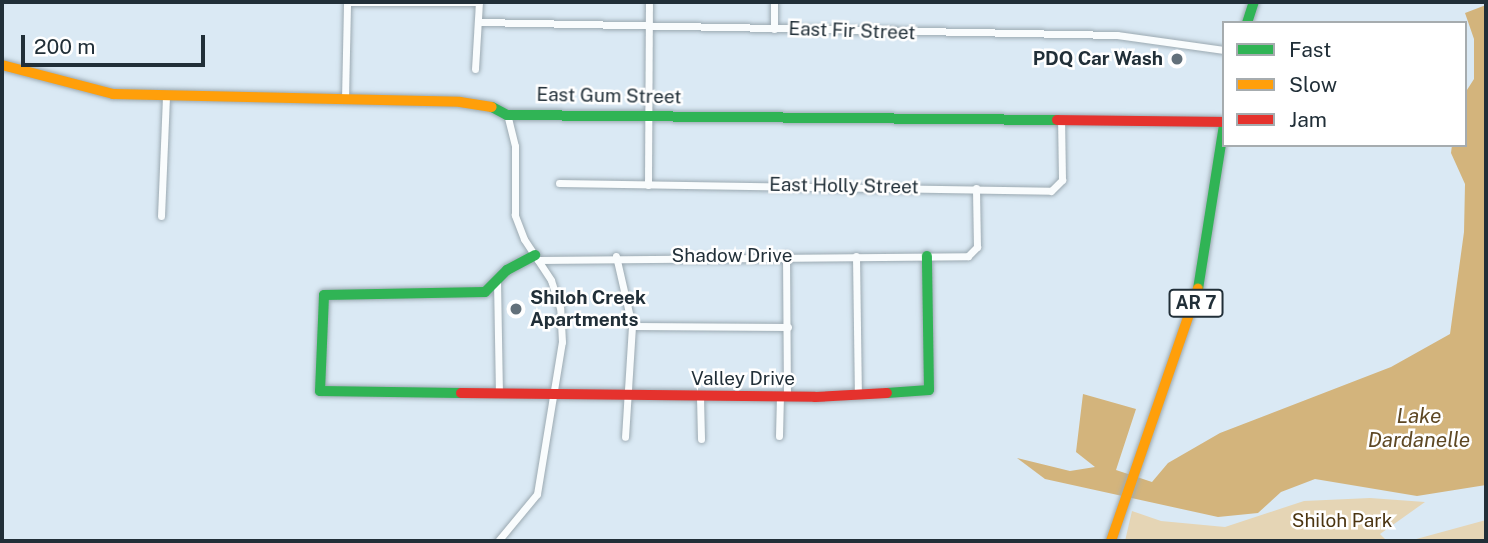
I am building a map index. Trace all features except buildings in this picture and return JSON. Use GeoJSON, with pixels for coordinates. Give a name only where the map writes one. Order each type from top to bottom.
{"type":"FeatureCollection","features":[{"type":"Feature","properties":{"kind":"street"},"geometry":{"type":"LineString","coordinates":[[345,100],[347,2],[479,2],[480,22],[475,69]]}},
{"type":"Feature","properties":{"kind":"street"},"geometry":{"type":"LineString","coordinates":[[648,185],[649,2]]}},
{"type":"Feature","properties":{"kind":"street"},"geometry":{"type":"LineString","coordinates":[[774,2],[774,29]]}},
{"type":"Feature","properties":{"kind":"street"},"geometry":{"type":"LineString","coordinates":[[1248,21],[1254,2]]}},
{"type":"Feature","properties":{"kind":"street","name":"East Fir Street"},"geometry":{"type":"LineString","coordinates":[[480,22],[1117,35],[1222,50]]}},
{"type":"Feature","properties":{"kind":"street","name":"East Gum Street"},"geometry":{"type":"LineString","coordinates":[[2,65],[74,87],[166,98],[479,104],[507,114],[1222,123]]}},
{"type":"Feature","properties":{"kind":"street"},"geometry":{"type":"LineString","coordinates":[[161,216],[166,98]]}},
{"type":"Feature","properties":{"kind":"street"},"geometry":{"type":"LineString","coordinates":[[498,541],[537,494],[556,396],[560,308],[551,280],[515,215],[514,146],[507,114]]}},
{"type":"Feature","properties":{"kind":"street","name":"East Holly Street"},"geometry":{"type":"LineString","coordinates":[[559,183],[1058,188],[1060,119]]}},
{"type":"Feature","properties":{"kind":"street","name":"AR 7"},"geometry":{"type":"LineString","coordinates":[[1111,541],[1196,302],[1222,136]]}},
{"type":"Feature","properties":{"kind":"street","name":"Shadow Drive"},"geometry":{"type":"LineString","coordinates":[[536,257],[927,257],[973,253],[976,188]]}},
{"type":"Feature","properties":{"kind":"street"},"geometry":{"type":"LineString","coordinates":[[779,436],[788,327],[786,255]]}},
{"type":"Feature","properties":{"kind":"street"},"geometry":{"type":"LineString","coordinates":[[615,256],[632,327],[625,397],[625,436]]}},
{"type":"Feature","properties":{"kind":"street"},"geometry":{"type":"LineString","coordinates":[[856,256],[858,395]]}},
{"type":"Feature","properties":{"kind":"street"},"geometry":{"type":"LineString","coordinates":[[499,395],[497,280],[536,257]]}},
{"type":"Feature","properties":{"kind":"street","name":"Valley Drive"},"geometry":{"type":"LineString","coordinates":[[497,280],[485,292],[324,295],[320,391],[700,397],[858,395],[929,390],[927,257]]}},
{"type":"Feature","properties":{"kind":"street"},"geometry":{"type":"LineString","coordinates":[[632,327],[788,327]]}},
{"type":"Feature","properties":{"kind":"street"},"geometry":{"type":"LineString","coordinates":[[700,397],[701,439]]}},
{"type":"Feature","properties":{"kind":"green space","name":"Shiloh Park"},"geometry":{"type":"Polygon","coordinates":[[[1370,498],[1425,502],[1380,534],[1387,541],[1125,541],[1132,511],[1161,521],[1225,527],[1304,501],[1370,498]]]}},
{"type":"Feature","properties":{"kind":"green space","name":"Shiloh Park"},"geometry":{"type":"Polygon","coordinates":[[[1486,520],[1486,541],[1409,541],[1486,520]]]}},
{"type":"Feature","properties":{"kind":"water","name":"Lake Dardanelle"},"geometry":{"type":"Polygon","coordinates":[[[1486,5],[1486,485],[1417,496],[1315,479],[1281,492],[1258,513],[1218,517],[1045,479],[1017,458],[1070,471],[1095,467],[1076,452],[1083,394],[1136,409],[1116,470],[1152,482],[1168,463],[1220,433],[1391,367],[1450,334],[1464,232],[1465,184],[1451,153],[1452,147],[1467,147],[1467,90],[1474,79],[1474,39],[1465,13],[1486,5]]]}},
{"type":"Feature","properties":{"kind":"traffic: fast"},"geometry":{"type":"LineString","coordinates":[[1248,21],[1254,2]]}},
{"type":"Feature","properties":{"kind":"traffic: fast"},"geometry":{"type":"LineString","coordinates":[[492,107],[507,115],[1057,120]]}},
{"type":"Feature","properties":{"kind":"traffic: fast"},"geometry":{"type":"LineString","coordinates":[[1198,289],[1222,138]]}},
{"type":"Feature","properties":{"kind":"traffic: fast"},"geometry":{"type":"LineString","coordinates":[[461,393],[320,391],[324,295],[485,292],[507,270],[535,255]]}},
{"type":"Feature","properties":{"kind":"traffic: fast"},"geometry":{"type":"LineString","coordinates":[[887,393],[929,390],[927,256]]}},
{"type":"Feature","properties":{"kind":"traffic: slow"},"geometry":{"type":"LineString","coordinates":[[2,65],[113,94],[460,102],[492,107]]}},
{"type":"Feature","properties":{"kind":"traffic: slow"},"geometry":{"type":"LineString","coordinates":[[1111,541],[1198,289]]}},
{"type":"Feature","properties":{"kind":"traffic: jam"},"geometry":{"type":"LineString","coordinates":[[1057,120],[1222,122]]}},
{"type":"Feature","properties":{"kind":"traffic: jam"},"geometry":{"type":"LineString","coordinates":[[461,393],[815,397],[887,393]]}},
{"type":"Feature","properties":{"kind":"place","name":"PDQ Car Wash"},"geometry":{"type":"Point","coordinates":[1177,59]}},
{"type":"Feature","properties":{"kind":"place","name":"Shiloh Creek Apartments"},"geometry":{"type":"Point","coordinates":[516,309]}}]}
